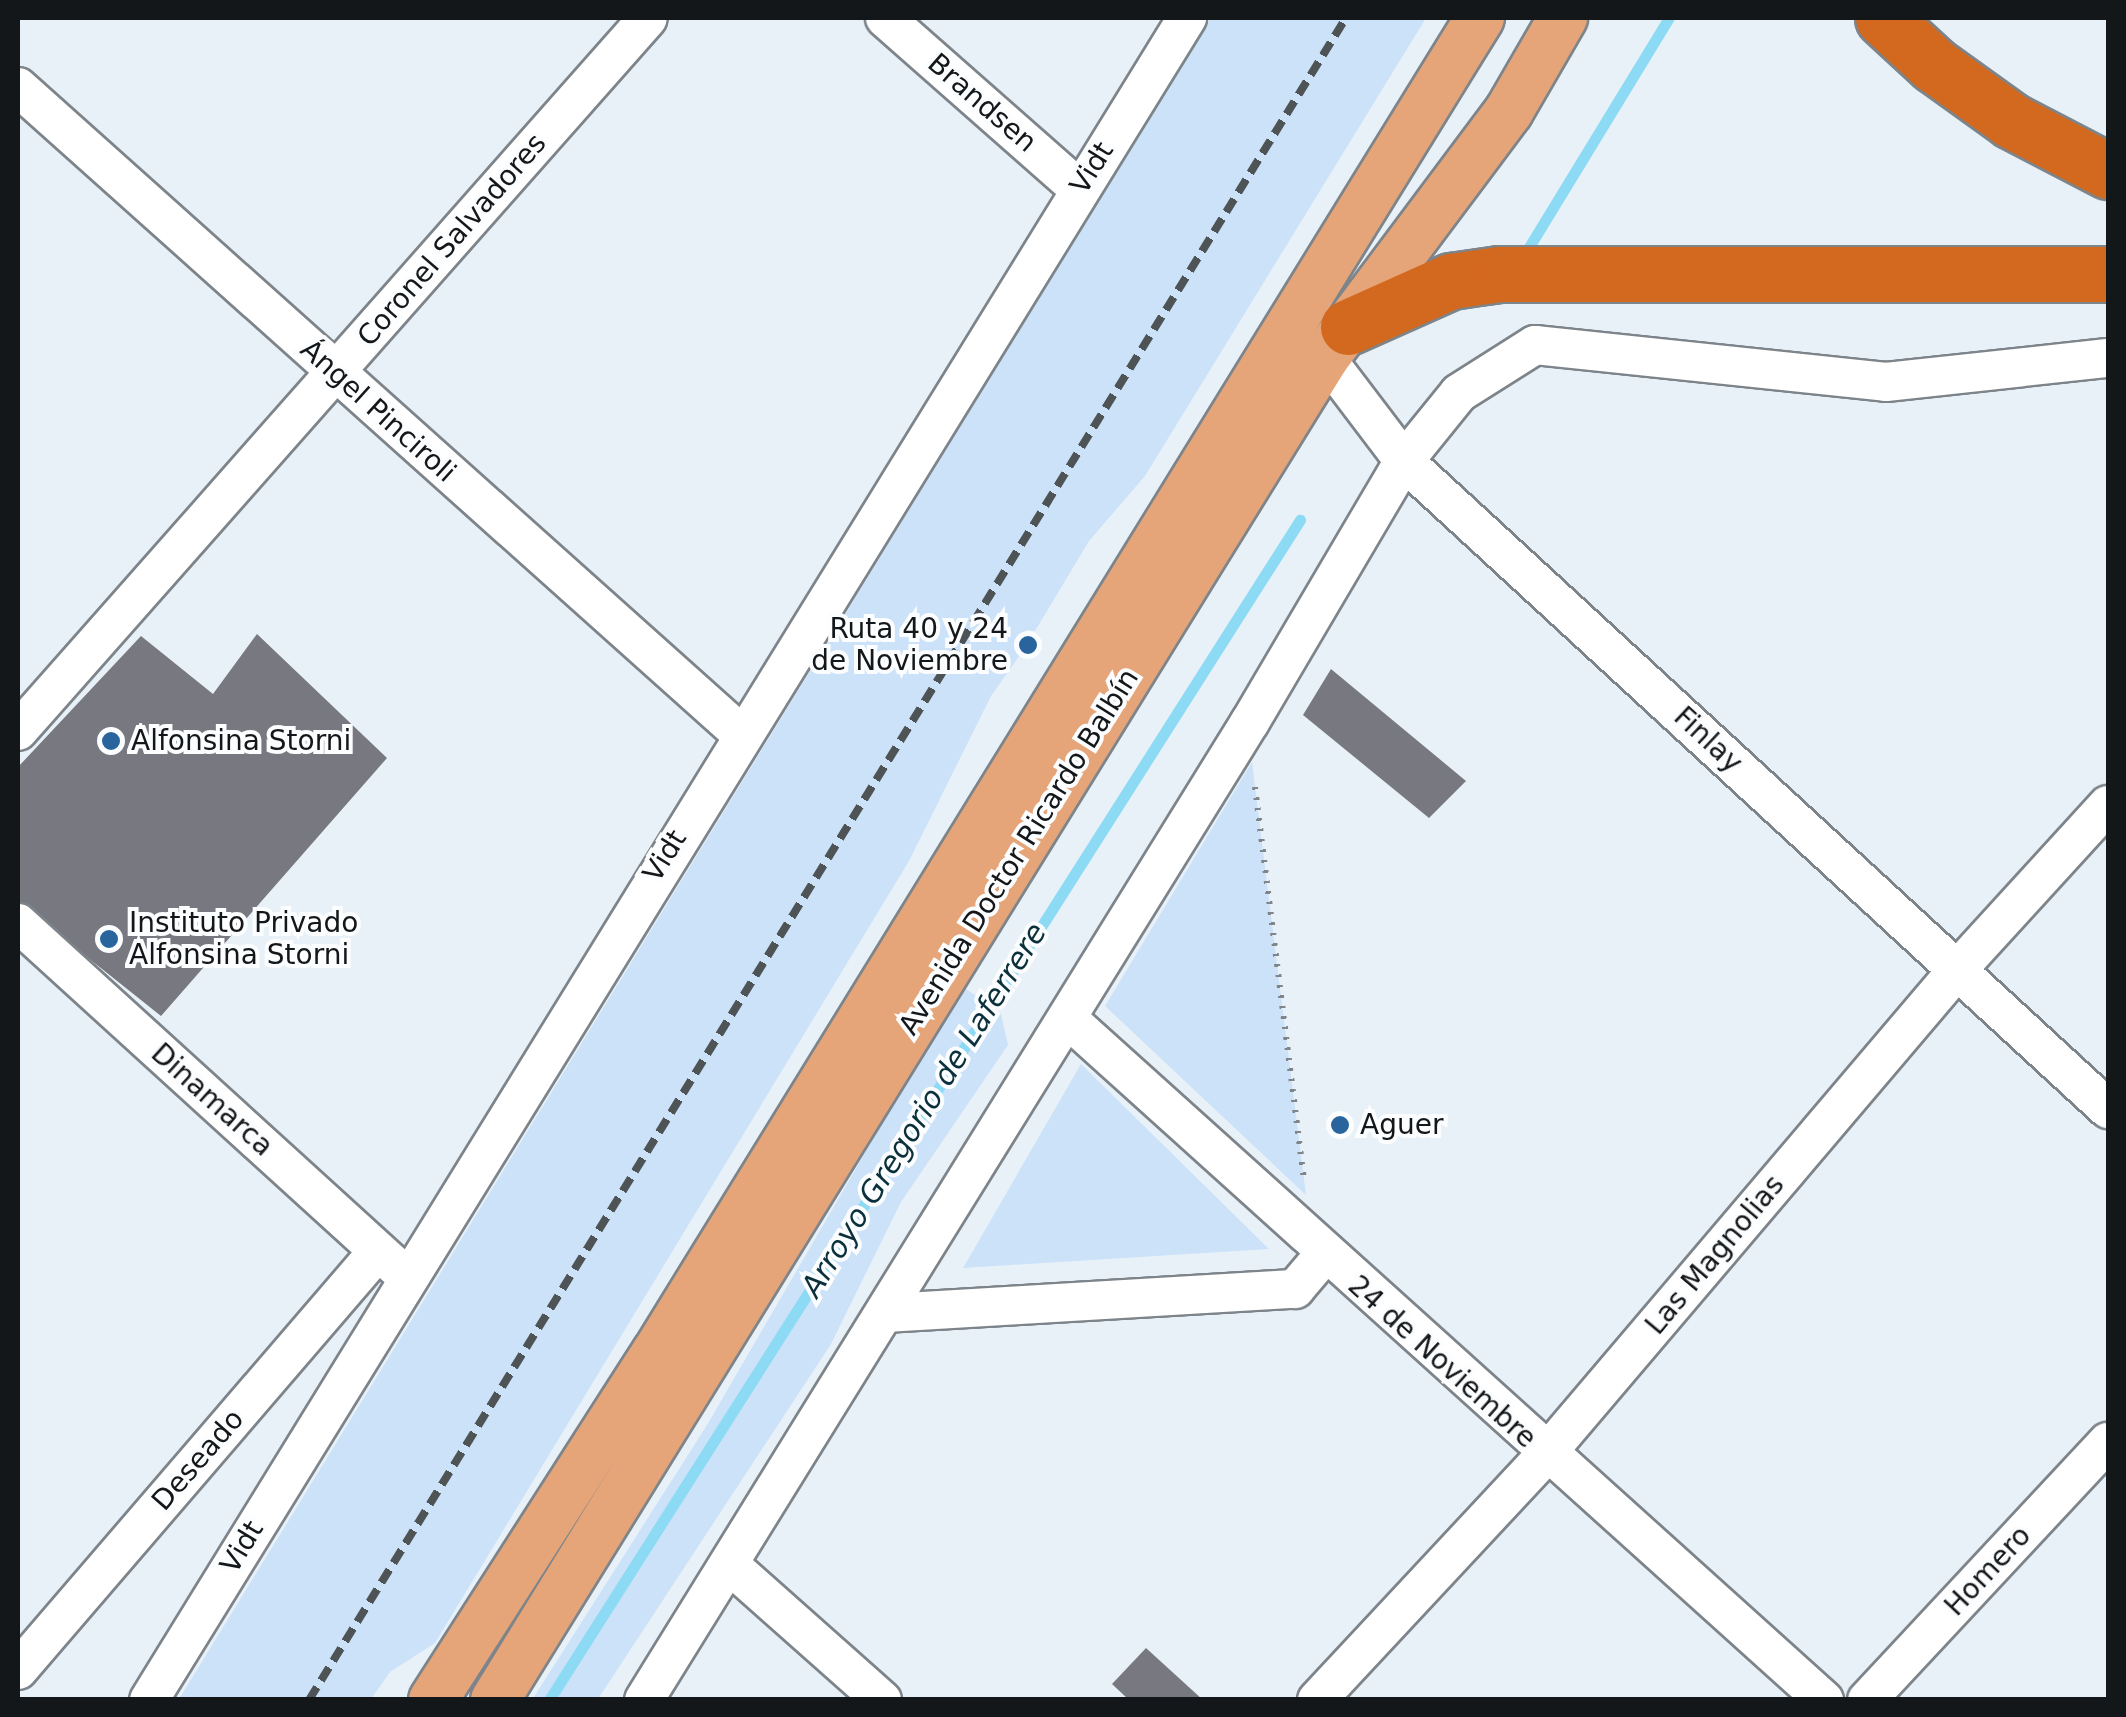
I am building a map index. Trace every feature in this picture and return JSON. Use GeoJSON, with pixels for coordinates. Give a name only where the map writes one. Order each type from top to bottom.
{"type":"FeatureCollection","features":[{"type":"Feature","properties":{"kind":"highway"},"geometry":{"type":"LineString","coordinates":[[1884,18],[1934,65],[2012,121],[2108,171]]}},
{"type":"Feature","properties":{"kind":"highway"},"geometry":{"type":"LineString","coordinates":[[1337,342],[1451,281],[1499,274],[2108,274]]}},
{"type":"Feature","properties":{"kind":"main road","name":"Avenida Doctor Ricardo Balbín"},"geometry":{"type":"LineString","coordinates":[[434,1700],[656,1353],[1480,18]]}},
{"type":"Feature","properties":{"kind":"main road","name":"Avenida Doctor Ricardo Balbín"},"geometry":{"type":"LineString","coordinates":[[495,1700],[1337,342],[1509,111],[1563,18]]}},
{"type":"Feature","properties":{"kind":"street","name":"Coronel Salvadores"},"geometry":{"type":"LineString","coordinates":[[18,731],[648,18]]}},
{"type":"Feature","properties":{"kind":"street","name":"Brandsen"},"geometry":{"type":"LineString","coordinates":[[885,18],[1079,188]]}},
{"type":"Feature","properties":{"kind":"street","name":"Vidt"},"geometry":{"type":"LineString","coordinates":[[150,1700],[740,733],[1187,18]]}},
{"type":"Feature","properties":{"kind":"street","name":"Ángel Pinciroli"},"geometry":{"type":"LineString","coordinates":[[18,87],[740,733]]}},
{"type":"Feature","properties":{"kind":"street","name":"Finlay"},"geometry":{"type":"LineString","coordinates":[[1337,342],[1404,460],[2108,1109]]}},
{"type":"Feature","properties":{"kind":"street"},"geometry":{"type":"LineString","coordinates":[[644,1700],[731,1566],[1250,722],[1404,460],[1460,393],[1535,345],[1886,382],[2108,358]]}},
{"type":"Feature","properties":{"kind":"street","name":"Las Magnolias"},"geometry":{"type":"LineString","coordinates":[[1316,1700],[1546,1454],[1958,969],[2108,806]]}},
{"type":"Feature","properties":{"kind":"street","name":"Dinamarca"},"geometry":{"type":"LineString","coordinates":[[18,924],[406,1276]]}},
{"type":"Feature","properties":{"kind":"street","name":"24 de Noviembre"},"geometry":{"type":"LineString","coordinates":[[1066,1018],[1323,1256],[1824,1700]]}},
{"type":"Feature","properties":{"kind":"street","name":"Deseado"},"geometry":{"type":"LineString","coordinates":[[18,1670],[378,1251]]}},
{"type":"Feature","properties":{"kind":"street"},"geometry":{"type":"LineString","coordinates":[[888,1312],[1295,1289],[1323,1256]]}},
{"type":"Feature","properties":{"kind":"street","name":"Homero"},"geometry":{"type":"LineString","coordinates":[[1868,1700],[2108,1442]]}},
{"type":"Feature","properties":{"kind":"street"},"geometry":{"type":"LineString","coordinates":[[731,1566],[882,1700]]}},
{"type":"Feature","properties":{"kind":"path"},"geometry":{"type":"LineString","coordinates":[[1250,722],[1306,1195],[1323,1256]]}},
{"type":"Feature","properties":{"kind":"shaded area"},"geometry":{"type":"Polygon","coordinates":[[[1211,18],[1426,18],[1145,476],[1089,541],[1035,631],[1027,630],[1014,646],[1020,655],[991,696],[909,861],[435,1643],[390,1672],[371,1699],[179,1699],[1211,18]]]}},
{"type":"Feature","properties":{"kind":"shaded area"},"geometry":{"type":"Polygon","coordinates":[[[1252,762],[1279,980],[1306,1195],[1105,1006],[1252,762]]]}},
{"type":"Feature","properties":{"kind":"shaded area"},"geometry":{"type":"Polygon","coordinates":[[[962,986],[1001,1014],[1008,1045],[901,1202],[831,1344],[598,1699],[532,1700],[707,1425],[962,986]]]}},
{"type":"Feature","properties":{"kind":"shaded area"},"geometry":{"type":"Polygon","coordinates":[[[1081,1064],[1269,1249],[963,1268],[1081,1064]]]}},
{"type":"Feature","properties":{"kind":"building"},"geometry":{"type":"Polygon","coordinates":[[[257,634],[387,758],[161,1016],[18,902],[18,767],[141,636],[213,694],[257,634]]]}},
{"type":"Feature","properties":{"kind":"building"},"geometry":{"type":"Polygon","coordinates":[[[1331,669],[1466,781],[1429,818],[1303,715],[1331,669]]]}},
{"type":"Feature","properties":{"kind":"building"},"geometry":{"type":"Polygon","coordinates":[[[1146,1648],[1203,1700],[1129,1700],[1112,1684],[1146,1648]]]}},
{"type":"Feature","properties":{"kind":"waterway","name":"Arroyo Gregorio de Laferrere"},"geometry":{"type":"LineString","coordinates":[[1529,247],[1669,18]]}},
{"type":"Feature","properties":{"kind":"waterway","name":"Arroyo Gregorio de Laferrere"},"geometry":{"type":"LineString","coordinates":[[549,1700],[1300,520]]}},
{"type":"Feature","properties":{"kind":"railway"},"geometry":{"type":"LineString","coordinates":[[309,1700],[1346,18]]}},
{"type":"Feature","properties":{"kind":"place","name":"Ruta 40 y 24 de Noviembre"},"geometry":{"type":"Point","coordinates":[1028,645]}},
{"type":"Feature","properties":{"kind":"place","name":"Alfonsina Storni"},"geometry":{"type":"Point","coordinates":[111,741]}},
{"type":"Feature","properties":{"kind":"place","name":"Instituto Privado Alfonsina Storni"},"geometry":{"type":"Point","coordinates":[109,939]}},
{"type":"Feature","properties":{"kind":"place","name":"Aguer"},"geometry":{"type":"Point","coordinates":[1340,1125]}}]}
